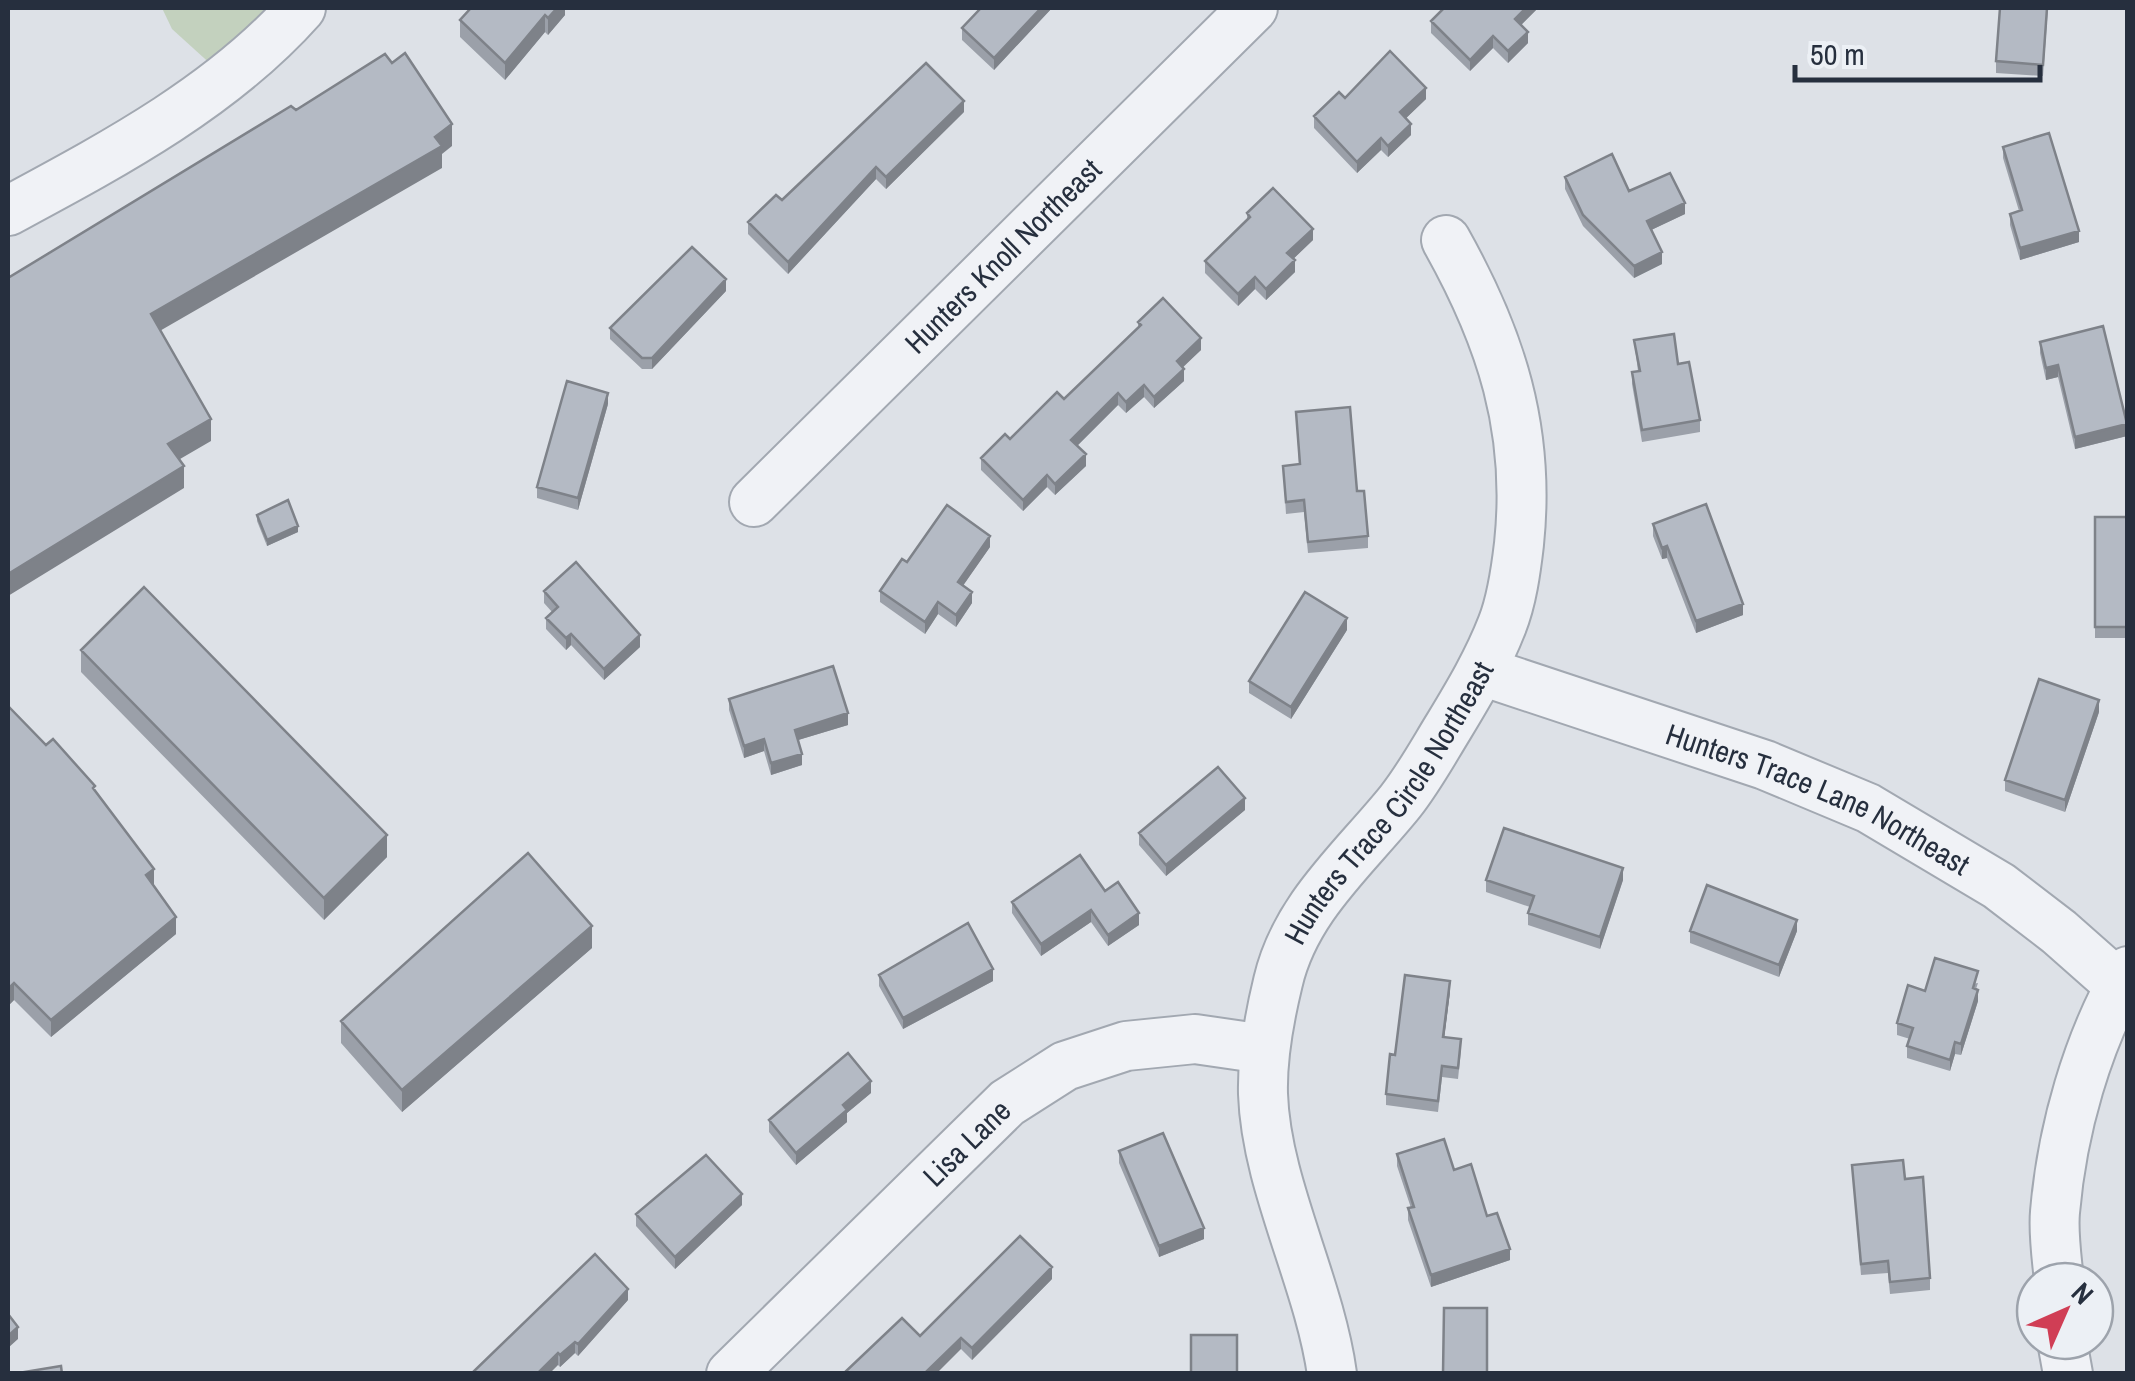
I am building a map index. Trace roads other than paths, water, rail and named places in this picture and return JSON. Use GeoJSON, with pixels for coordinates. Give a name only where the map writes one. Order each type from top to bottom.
{"type":"FeatureCollection","features":[{"type":"Feature","properties":{"kind":"street"},"geometry":{"type":"LineString","coordinates":[[8,211],[187,107],[238,69],[301,8]]}},
{"type":"Feature","properties":{"kind":"street","name":"Hunters Knoll Northeast"},"geometry":{"type":"LineString","coordinates":[[754,502],[1253,8]]}},
{"type":"Feature","properties":{"kind":"street","name":"Hunters Trace Circle Northeast"},"geometry":{"type":"LineString","coordinates":[[1332,1374],[1327,1336],[1269,1146],[1263,1097],[1264,1048],[1279,976],[1307,914],[1326,885],[1370,839],[1414,783],[1482,671],[1504,622],[1516,569],[1522,514],[1520,452],[1512,398],[1498,345],[1477,294],[1446,240]]}},
{"type":"Feature","properties":{"kind":"street","name":"Hunters Trace Lane Northeast"},"geometry":{"type":"LineString","coordinates":[[1482,671],[1765,765],[1868,808],[1999,886],[2123,978]]}},
{"type":"Feature","properties":{"kind":"street"},"geometry":{"type":"LineString","coordinates":[[2058,1261],[2055,1214],[2074,1101],[2100,1026],[2123,978]]}},
{"type":"Feature","properties":{"kind":"street","name":"Lisa Lane"},"geometry":{"type":"LineString","coordinates":[[731,1374],[1006,1103],[1065,1066],[1126,1046],[1196,1039],[1264,1048]]}}]}
